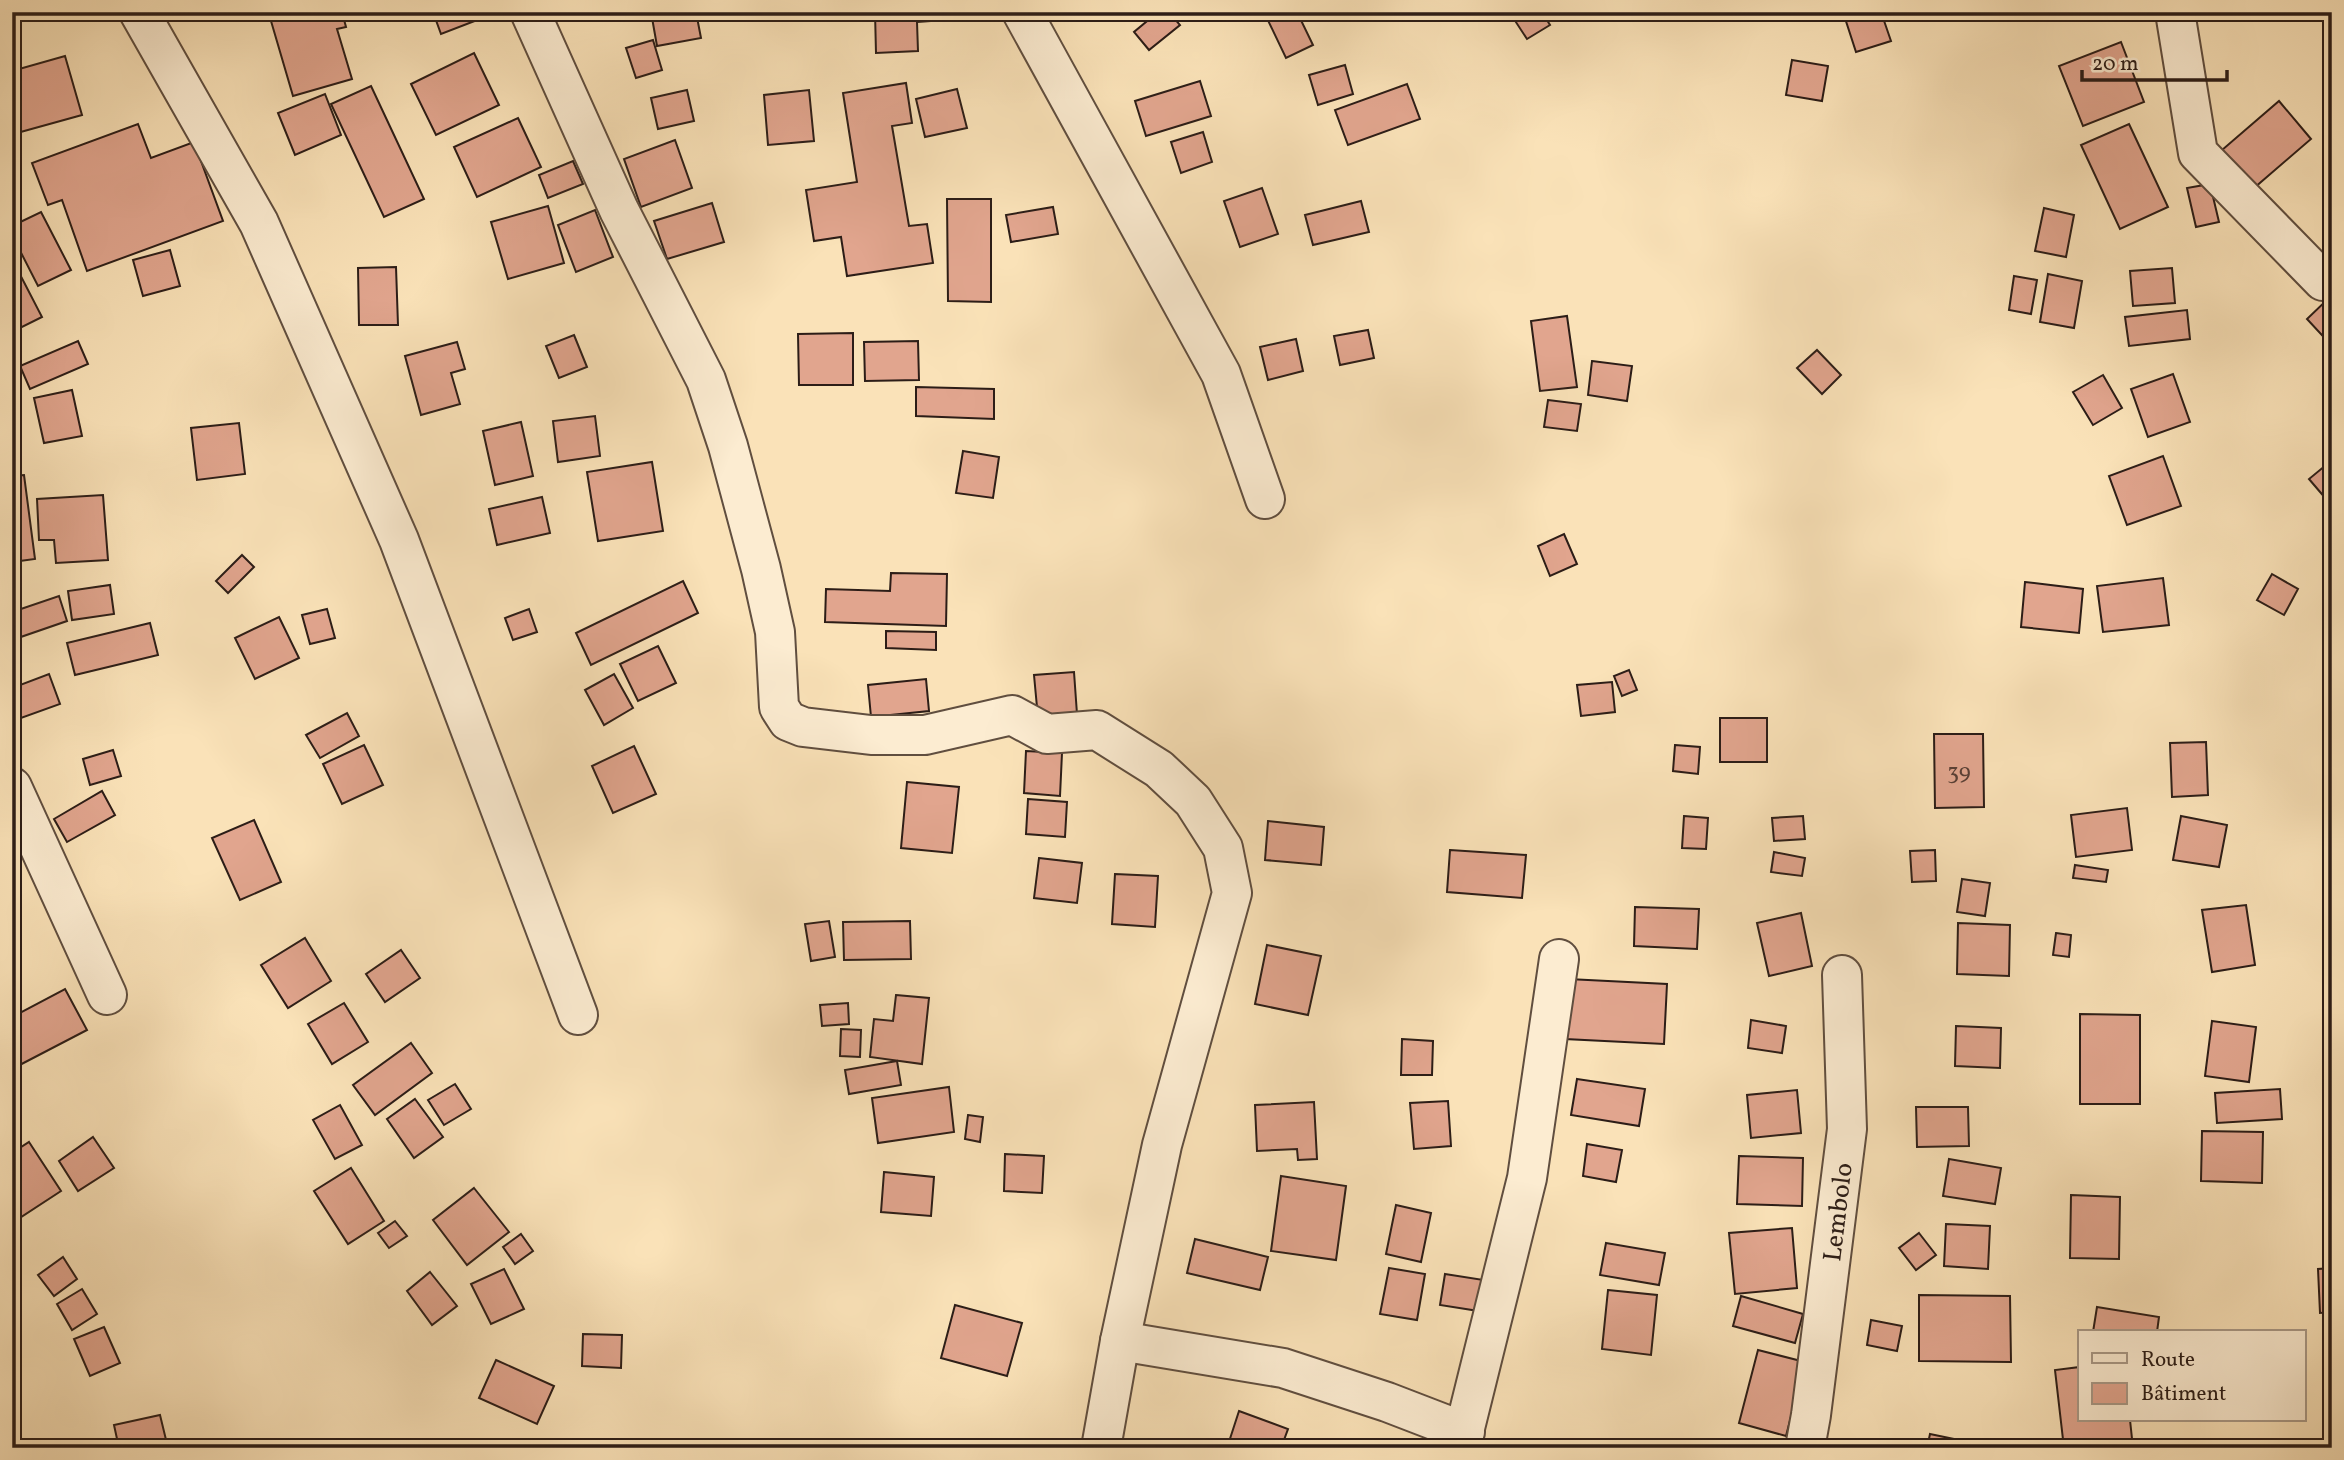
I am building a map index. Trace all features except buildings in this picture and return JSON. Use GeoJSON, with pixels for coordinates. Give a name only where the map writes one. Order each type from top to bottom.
{"type":"FeatureCollection","features":[{"type":"Feature","properties":{"kind":"street"},"geometry":{"type":"LineString","coordinates":[[139,12],[259,223],[399,540],[578,1015]]}},
{"type":"Feature","properties":{"kind":"street"},"geometry":{"type":"LineString","coordinates":[[530,12],[565,95],[619,210],[706,380],[761,569],[775,632],[779,707],[788,721],[803,727],[872,735],[925,735],[1012,715],[1047,734],[1097,730],[1159,769],[1193,801],[1223,848],[1232,893],[1162,1145],[1120,1341],[1101,1448]]}},
{"type":"Feature","properties":{"kind":"street"},"geometry":{"type":"LineString","coordinates":[[1022,12],[1221,374],[1265,499]]}},
{"type":"Feature","properties":{"kind":"street"},"geometry":{"type":"LineString","coordinates":[[2175,12],[2198,153],[2323,281]]}},
{"type":"Feature","properties":{"kind":"street"},"geometry":{"type":"LineString","coordinates":[[12,787],[107,995]]}},
{"type":"Feature","properties":{"kind":"street"},"geometry":{"type":"LineString","coordinates":[[1120,1341],[1283,1368],[1387,1402],[1463,1440],[1528,1178],[1559,958]]}},
{"type":"Feature","properties":{"kind":"street","name":"Lembolo"},"geometry":{"type":"LineString","coordinates":[[1805,1448],[1847,1129],[1842,975]]}}]}
